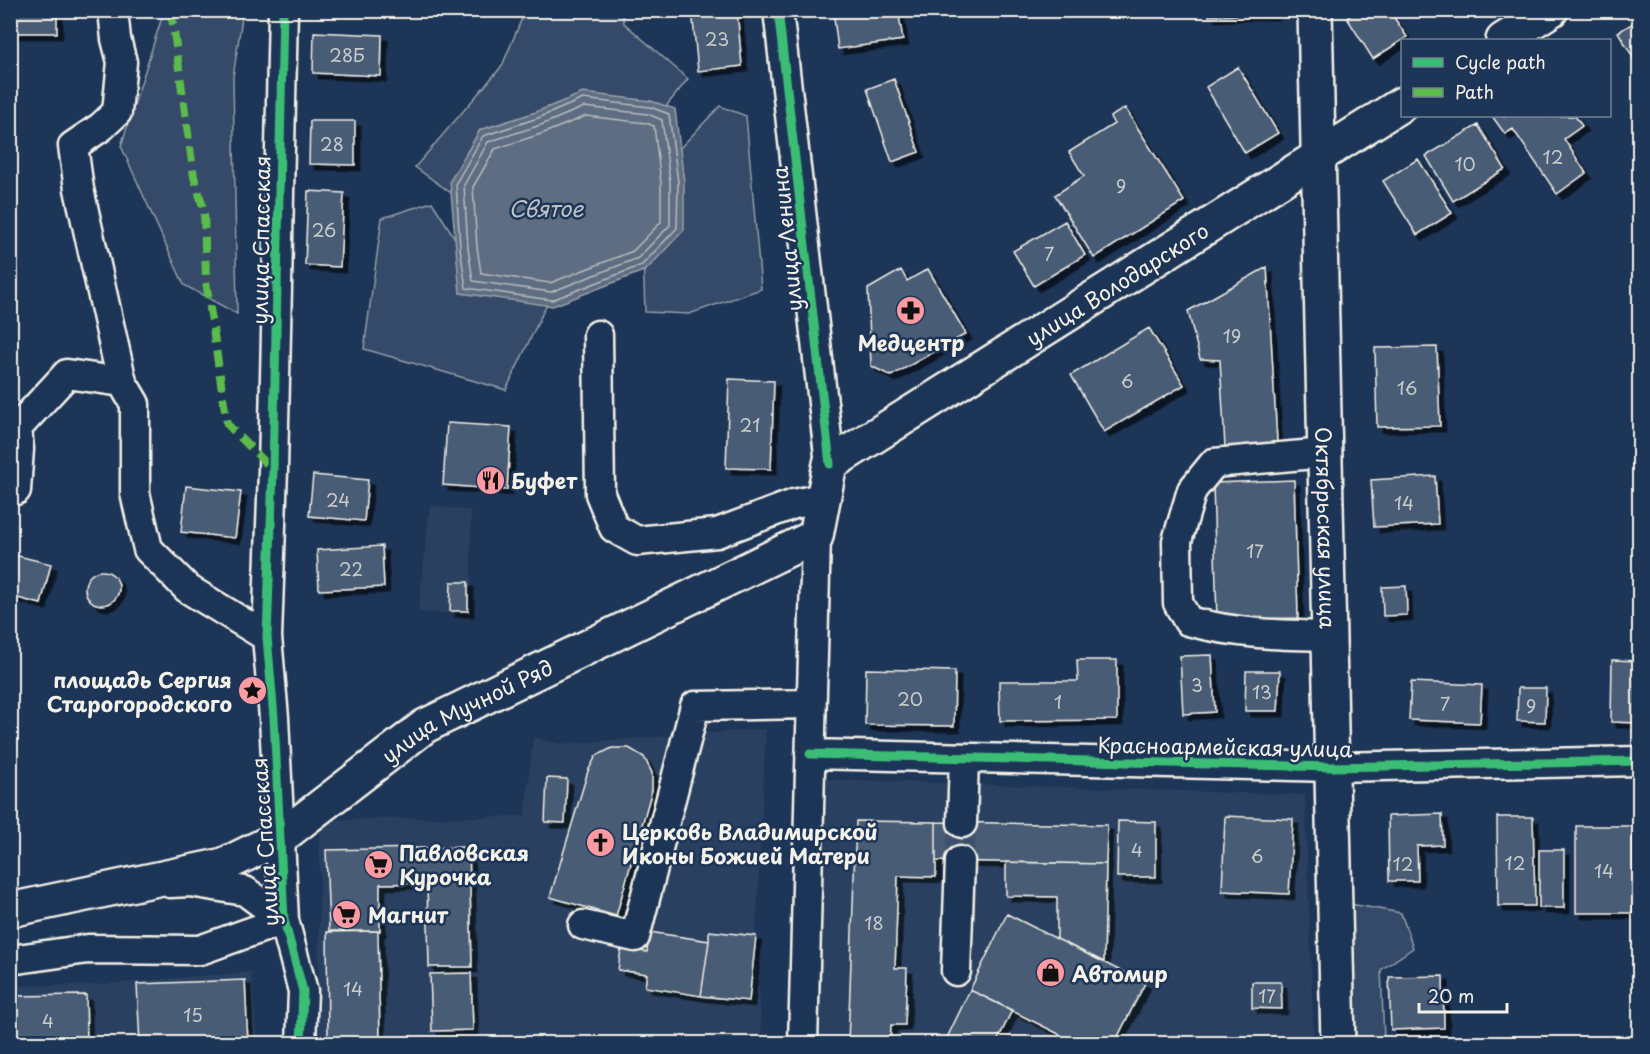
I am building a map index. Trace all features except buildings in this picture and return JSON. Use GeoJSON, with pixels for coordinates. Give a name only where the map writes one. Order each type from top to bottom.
{"type":"FeatureCollection","features":[{"type":"Feature","properties":{"kind":"main road","name":"Октябрьская улица"},"geometry":{"type":"LineString","coordinates":[[1315,10],[1338,1044]]}},
{"type":"Feature","properties":{"kind":"main road"},"geometry":{"type":"LineString","coordinates":[[1505,39],[1551,10]]}},
{"type":"Feature","properties":{"kind":"main road","name":"улица Володарского"},"geometry":{"type":"LineString","coordinates":[[830,464],[1401,105]]}},
{"type":"Feature","properties":{"kind":"main road","name":"улица Ленина"},"geometry":{"type":"LineString","coordinates":[[816,536],[830,464]]}},
{"type":"Feature","properties":{"kind":"main road","name":"улица Мучной Ряд"},"geometry":{"type":"LineString","coordinates":[[10,910],[224,865],[281,837],[425,726],[816,536]]}},
{"type":"Feature","properties":{"kind":"street"},"geometry":{"type":"LineString","coordinates":[[113,10],[116,39],[122,62],[117,112],[101,127],[73,146],[79,189],[122,382],[135,404],[135,493],[147,549],[188,589],[267,637]]}},
{"type":"Feature","properties":{"kind":"street","name":"улица Спасская"},"geometry":{"type":"LineString","coordinates":[[283,10],[267,637],[281,837],[284,920],[303,991],[301,1044]]}},
{"type":"Feature","properties":{"kind":"street","name":"улица Ленина"},"geometry":{"type":"LineString","coordinates":[[778,10],[830,464]]}},
{"type":"Feature","properties":{"kind":"street"},"geometry":{"type":"LineString","coordinates":[[598,335],[600,494],[614,528],[637,542],[717,533],[794,504],[822,498]]}},
{"type":"Feature","properties":{"kind":"street"},"geometry":{"type":"LineString","coordinates":[[10,489],[16,490],[14,429],[67,374],[122,382]]}},
{"type":"Feature","properties":{"kind":"street"},"geometry":{"type":"LineString","coordinates":[[1325,453],[1214,463],[1192,490],[1177,541],[1178,603],[1188,621],[1223,630],[1329,636]]}},
{"type":"Feature","properties":{"kind":"street","name":"улица Ленина"},"geometry":{"type":"LineString","coordinates":[[803,1044],[816,536]]}},
{"type":"Feature","properties":{"kind":"street"},"geometry":{"type":"LineString","coordinates":[[583,925],[635,937],[695,706],[811,704]]}},
{"type":"Feature","properties":{"kind":"street","name":"Красноармейская улица"},"geometry":{"type":"LineString","coordinates":[[810,754],[1332,767],[1640,761]]}},
{"type":"Feature","properties":{"kind":"street"},"geometry":{"type":"LineString","coordinates":[[962,823],[964,758]]}},
{"type":"Feature","properties":{"kind":"street"},"geometry":{"type":"LineString","coordinates":[[956,971],[960,861]]}},
{"type":"Feature","properties":{"kind":"street","name":"улица Мучной Ряд"},"geometry":{"type":"LineString","coordinates":[[126,886],[190,882],[245,891],[284,920]]}},
{"type":"Feature","properties":{"kind":"street"},"geometry":{"type":"LineString","coordinates":[[10,960],[88,949],[200,950],[284,920]]}},
{"type":"Feature","properties":{"kind":"shaded area"},"geometry":{"type":"Polygon","coordinates":[[[164,11],[243,11],[233,77],[237,314],[184,285],[121,146],[164,11]]]}},
{"type":"Feature","properties":{"kind":"shaded area"},"geometry":{"type":"Polygon","coordinates":[[[525,11],[622,11],[624,23],[688,79],[651,125],[458,198],[415,167],[502,66],[525,11]]]}},
{"type":"Feature","properties":{"kind":"shaded area"},"geometry":{"type":"Polygon","coordinates":[[[720,106],[746,116],[761,289],[689,314],[645,312],[643,253],[661,168],[720,106]]]}},
{"type":"Feature","properties":{"kind":"shaded area"},"geometry":{"type":"Polygon","coordinates":[[[432,202],[479,276],[553,291],[506,390],[364,349],[382,218],[432,202]]]}},
{"type":"Feature","properties":{"kind":"shaded area"},"geometry":{"type":"Polygon","coordinates":[[[430,505],[471,511],[471,614],[418,612],[430,505]]]}},
{"type":"Feature","properties":{"kind":"shaded area"},"geometry":{"type":"Polygon","coordinates":[[[766,729],[756,936],[762,1043],[318,1044],[320,820],[525,816],[533,737],[559,744],[766,729]]]}},
{"type":"Feature","properties":{"kind":"shaded area"},"geometry":{"type":"Polygon","coordinates":[[[825,779],[1305,795],[1314,1043],[820,1044],[825,779]]]}},
{"type":"Feature","properties":{"kind":"shaded area"},"geometry":{"type":"Polygon","coordinates":[[[1350,904],[1401,913],[1413,948],[1381,970],[1384,1039],[1375,1043],[1354,1043],[1350,904]]]}},
{"type":"Feature","properties":{"kind":"shaded area"},"geometry":{"type":"Polygon","coordinates":[[[251,972],[257,1043],[11,1043],[10,986],[94,985],[251,972]]]}},
{"type":"Feature","properties":{"kind":"water","name":"Святое"},"geometry":{"type":"Polygon","coordinates":[[[583,93],[651,101],[675,109],[684,182],[684,230],[646,270],[553,306],[460,293],[450,181],[480,130],[536,112],[583,93]]]}},
{"type":"Feature","properties":{"kind":"tunnel"},"geometry":{"type":"LineString","coordinates":[[960,861],[962,823]]}},
{"type":"Feature","properties":{"kind":"marked path"},"geometry":{"type":"LineString","coordinates":[[171,10],[194,177],[204,210],[206,281],[227,424],[273,470]]}},
{"type":"Feature","properties":{"kind":"cycle path"},"geometry":{"type":"LineString","coordinates":[[283,10],[267,637],[274,718],[284,920],[303,991],[301,1044]]}},
{"type":"Feature","properties":{"kind":"cycle path"},"geometry":{"type":"LineString","coordinates":[[778,10],[830,464]]}},
{"type":"Feature","properties":{"kind":"cycle path"},"geometry":{"type":"LineString","coordinates":[[810,754],[1332,767],[1640,761]]}},
{"type":"Feature","properties":{"kind":"place","name":"Медцентр"},"geometry":{"type":"Point","coordinates":[911,311]}},
{"type":"Feature","properties":{"kind":"place","name":"Буфет"},"geometry":{"type":"Point","coordinates":[490,480]}},
{"type":"Feature","properties":{"kind":"place","name":"площадь Сергия Старогородского"},"geometry":{"type":"Point","coordinates":[253,691]}},
{"type":"Feature","properties":{"kind":"place","name":"Церковь Владимирской Иконы Божией Матери"},"geometry":{"type":"Point","coordinates":[601,843]}},
{"type":"Feature","properties":{"kind":"place","name":"Павловская Курочка"},"geometry":{"type":"Point","coordinates":[378,864]}},
{"type":"Feature","properties":{"kind":"place","name":"Магнит"},"geometry":{"type":"Point","coordinates":[347,914]}},
{"type":"Feature","properties":{"kind":"place","name":"Автомир"},"geometry":{"type":"Point","coordinates":[1051,973]}}]}
